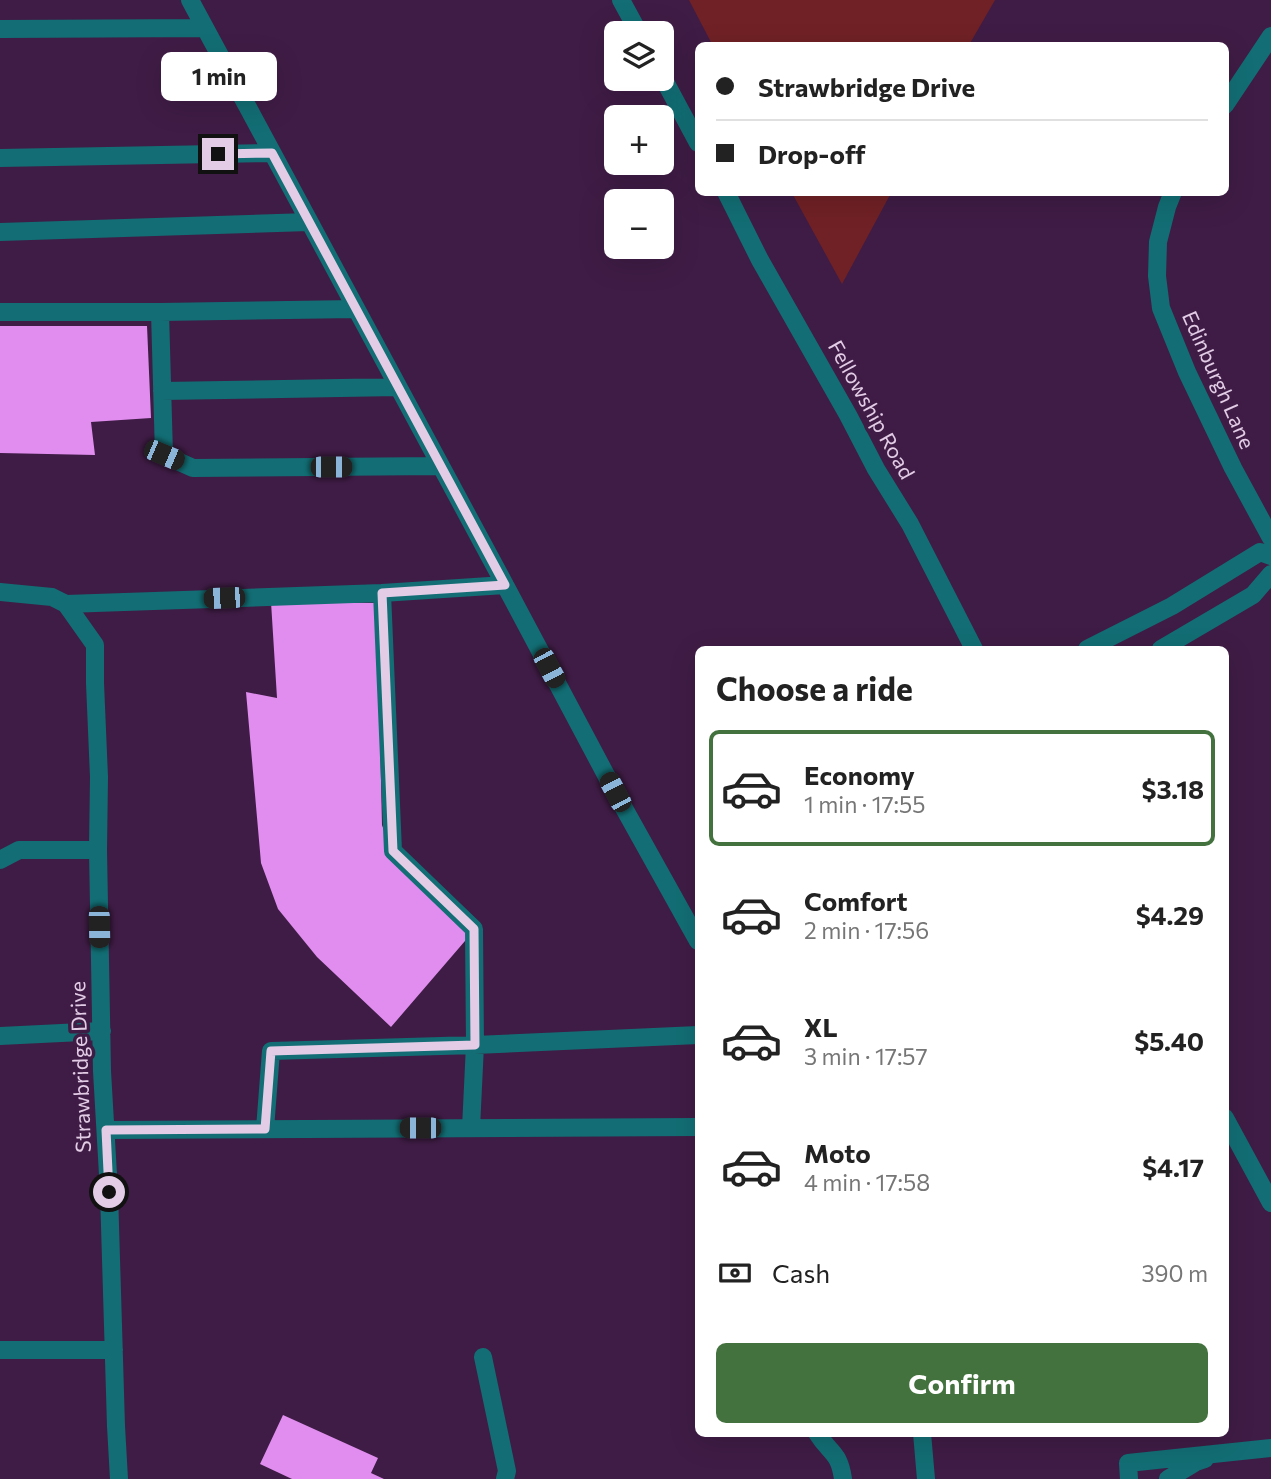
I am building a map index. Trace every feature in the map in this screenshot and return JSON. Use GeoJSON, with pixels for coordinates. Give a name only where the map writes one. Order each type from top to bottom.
{"type":"FeatureCollection","features":[{"type":"Feature","properties":{"kind":"street"},"geometry":{"type":"LineString","coordinates":[[190,0],[615,792],[695,935]]}},
{"type":"Feature","properties":{"kind":"street"},"geometry":{"type":"LineString","coordinates":[[621,0],[632,21]]}},
{"type":"Feature","properties":{"kind":"street"},"geometry":{"type":"LineString","coordinates":[[0,29],[205,28]]}},
{"type":"Feature","properties":{"kind":"street"},"geometry":{"type":"LineString","coordinates":[[1229,99],[1271,36]]}},
{"type":"Feature","properties":{"kind":"street"},"geometry":{"type":"LineString","coordinates":[[670,91],[695,136]]}},
{"type":"Feature","properties":{"kind":"street"},"geometry":{"type":"LineString","coordinates":[[0,158],[272,153]]}},
{"type":"Feature","properties":{"kind":"street","name":"Fellowship Road"},"geometry":{"type":"LineString","coordinates":[[728,196],[760,260],[876,469],[910,524],[972,646]]}},
{"type":"Feature","properties":{"kind":"street","name":"Edinburgh Lane"},"geometry":{"type":"LineString","coordinates":[[1171,196],[1158,242],[1157,276],[1161,308],[1192,383],[1271,538]]}},
{"type":"Feature","properties":{"kind":"street"},"geometry":{"type":"LineString","coordinates":[[0,232],[309,222]]}},
{"type":"Feature","properties":{"kind":"street"},"geometry":{"type":"LineString","coordinates":[[0,312],[356,309]]}},
{"type":"Feature","properties":{"kind":"street"},"geometry":{"type":"LineString","coordinates":[[160,312],[164,455],[193,468],[441,466]]}},
{"type":"Feature","properties":{"kind":"street"},"geometry":{"type":"LineString","coordinates":[[162,391],[398,387]]}},
{"type":"Feature","properties":{"kind":"street"},"geometry":{"type":"LineString","coordinates":[[1093,646],[1172,606],[1260,552],[1271,556]]}},
{"type":"Feature","properties":{"kind":"street"},"geometry":{"type":"LineString","coordinates":[[1166,646],[1253,595],[1271,575]]}},
{"type":"Feature","properties":{"kind":"street"},"geometry":{"type":"LineString","coordinates":[[0,592],[52,597],[66,604],[382,593],[505,585]]}},
{"type":"Feature","properties":{"kind":"street"},"geometry":{"type":"LineString","coordinates":[[382,593],[393,851],[474,929],[475,1045],[471,1128]]}},
{"type":"Feature","properties":{"kind":"street","name":"Strawbridge Drive"},"geometry":{"type":"LineString","coordinates":[[66,604],[95,645],[102,1031],[119,1479]]}},
{"type":"Feature","properties":{"kind":"street"},"geometry":{"type":"LineString","coordinates":[[0,860],[19,850],[98,850]]}},
{"type":"Feature","properties":{"kind":"street"},"geometry":{"type":"LineString","coordinates":[[0,1036],[102,1031]]}},
{"type":"Feature","properties":{"kind":"street"},"geometry":{"type":"LineString","coordinates":[[265,1129],[271,1051],[695,1035]]}},
{"type":"Feature","properties":{"kind":"street"},"geometry":{"type":"LineString","coordinates":[[1229,1125],[1271,1203]]}},
{"type":"Feature","properties":{"kind":"street"},"geometry":{"type":"LineString","coordinates":[[106,1130],[695,1127]]}},
{"type":"Feature","properties":{"kind":"street"},"geometry":{"type":"LineString","coordinates":[[0,1350],[114,1350]]}},
{"type":"Feature","properties":{"kind":"street"},"geometry":{"type":"LineString","coordinates":[[482,1357],[507,1471],[505,1479]]}},
{"type":"Feature","properties":{"kind":"street"},"geometry":{"type":"LineString","coordinates":[[820,1437],[841,1464],[842,1479]]}},
{"type":"Feature","properties":{"kind":"street"},"geometry":{"type":"LineString","coordinates":[[922,1437],[926,1479]]}},
{"type":"Feature","properties":{"kind":"street"},"geometry":{"type":"LineString","coordinates":[[1129,1479],[1128,1463],[1271,1448]]}},
{"type":"Feature","properties":{"kind":"street"},"geometry":{"type":"LineString","coordinates":[[1153,1479],[1160,1473],[1222,1453]]}},
{"type":"Feature","properties":{"kind":"street"},"geometry":{"type":"LineString","coordinates":[[1168,1479],[1196,1462]]}},
{"type":"Feature","properties":{"kind":"shaded area"},"geometry":{"type":"Polygon","coordinates":[[[689,0],[995,0],[971,42],[711,42],[689,0]]]}},
{"type":"Feature","properties":{"kind":"shaded area"},"geometry":{"type":"Polygon","coordinates":[[[794,196],[889,196],[842,284],[794,196]]]}},
{"type":"Feature","properties":{"kind":"building"},"geometry":{"type":"Polygon","coordinates":[[[0,326],[147,326],[151,418],[91,422],[95,455],[0,453],[0,326]]]}},
{"type":"Feature","properties":{"kind":"building"},"geometry":{"type":"Polygon","coordinates":[[[271,602],[377,603],[382,825],[395,861],[471,934],[391,1027],[317,957],[278,909],[261,863],[246,692],[277,698],[271,602]]]}},
{"type":"Feature","properties":{"kind":"building"},"geometry":{"type":"Polygon","coordinates":[[[283,1415],[378,1458],[371,1473],[384,1479],[292,1479],[260,1464],[283,1415]]]}},
{"type":"Feature","properties":{"kind":"route"},"geometry":{"type":"LineString","coordinates":[[109,1192],[106,1130],[265,1129],[271,1051],[475,1045],[474,929],[393,851],[382,593],[505,585],[272,153],[218,154]]}}]}
